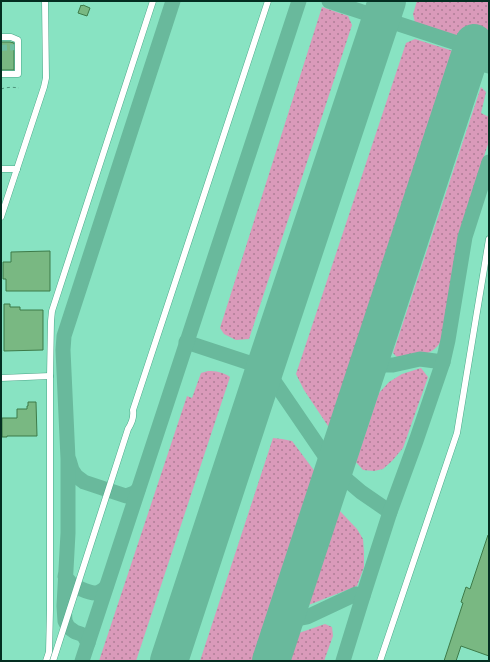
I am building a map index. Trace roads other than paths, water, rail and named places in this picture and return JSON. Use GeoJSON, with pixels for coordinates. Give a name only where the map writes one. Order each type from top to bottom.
{"type":"FeatureCollection","features":[{"type":"Feature","properties":{"kind":"lane"},"geometry":{"type":"LineString","coordinates":[[1,218],[44,88],[46,78],[45,1]]}},
{"type":"Feature","properties":{"kind":"lane"},"geometry":{"type":"LineString","coordinates":[[46,661],[49,652],[50,610],[50,376],[52,311],[153,1]]}},
{"type":"Feature","properties":{"kind":"lane"},"geometry":{"type":"LineString","coordinates":[[53,661],[125,437],[134,416],[133,410],[268,1]]}},
{"type":"Feature","properties":{"kind":"lane"},"geometry":{"type":"LineString","coordinates":[[1,37],[11,37],[18,40],[18,74],[1,74]]}},
{"type":"Feature","properties":{"kind":"lane"},"geometry":{"type":"LineString","coordinates":[[1,169],[17,169]]}},
{"type":"Feature","properties":{"kind":"lane"},"geometry":{"type":"LineString","coordinates":[[380,661],[457,432],[489,239]]}},
{"type":"Feature","properties":{"kind":"lane"},"geometry":{"type":"LineString","coordinates":[[1,378],[50,376]]}},
{"type":"Feature","properties":{"kind":"tunnel"},"geometry":{"type":"LineString","coordinates":[[1,48],[16,47]]}}]}
